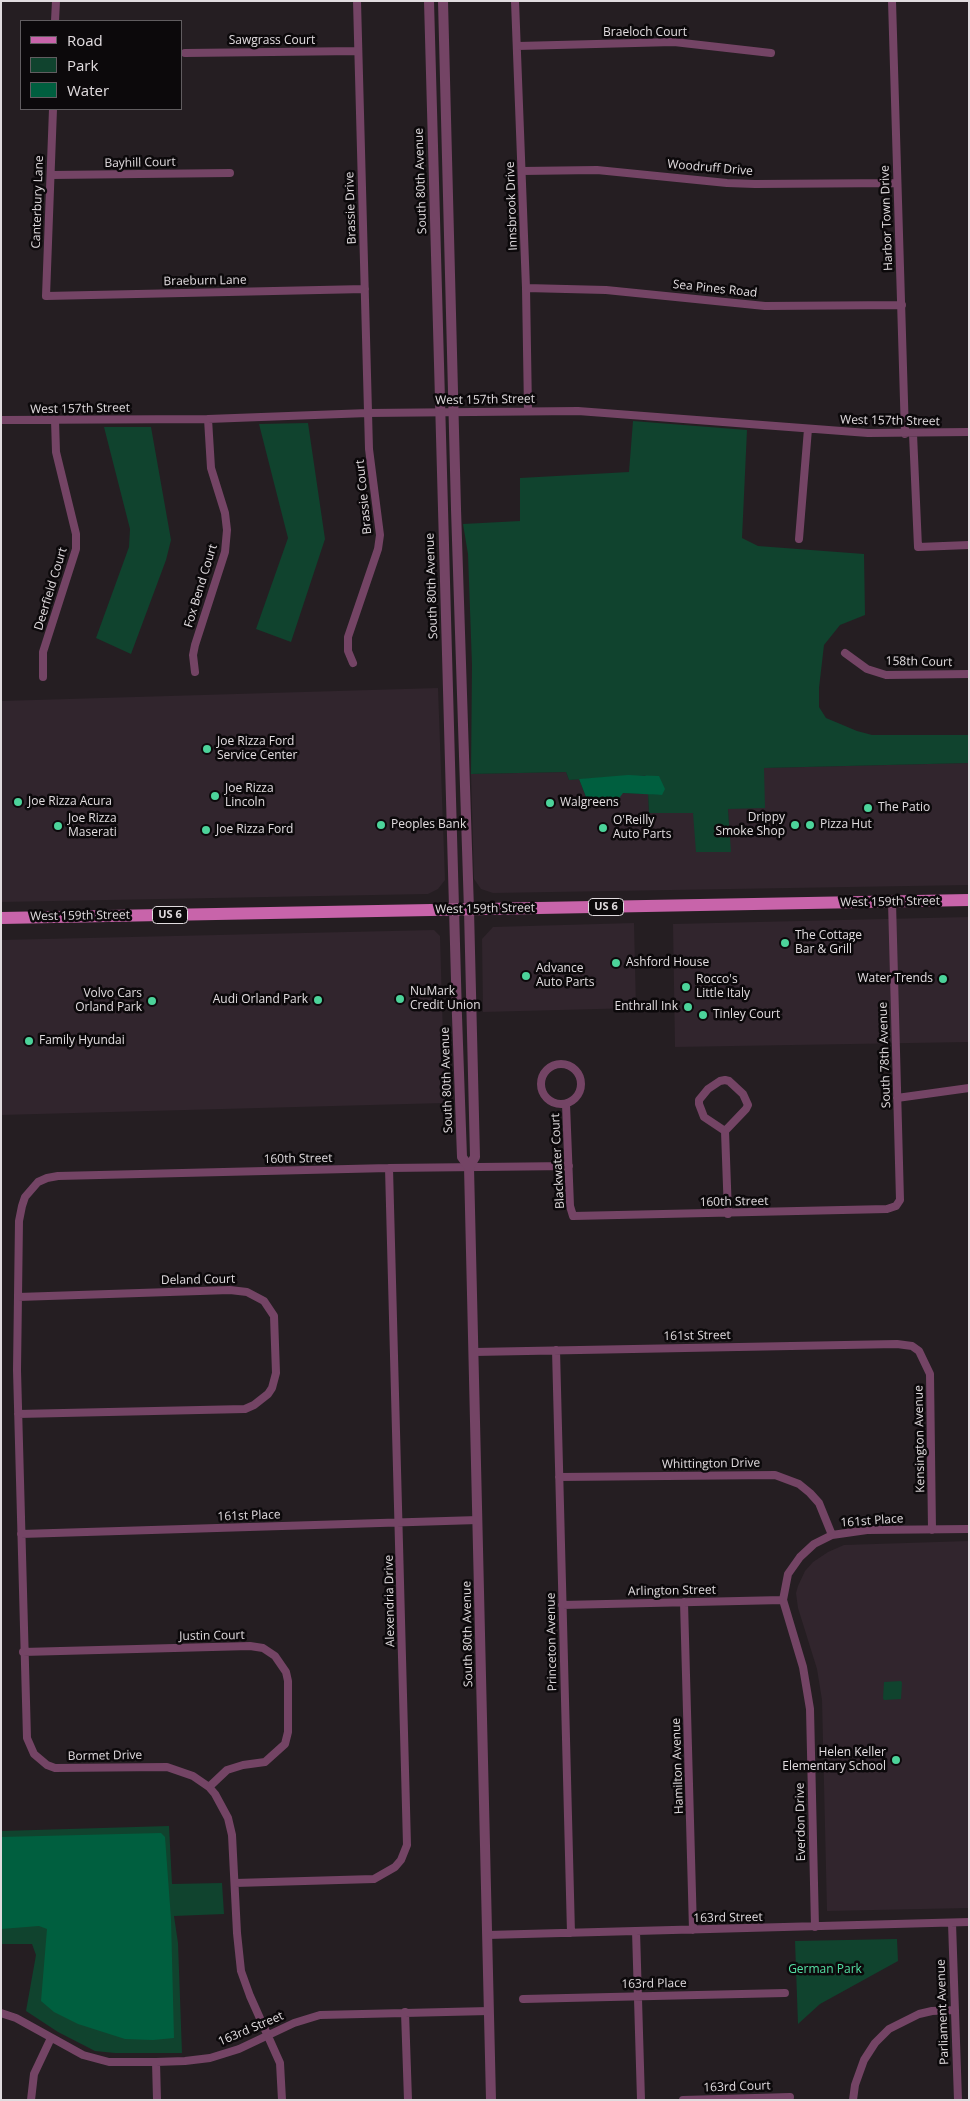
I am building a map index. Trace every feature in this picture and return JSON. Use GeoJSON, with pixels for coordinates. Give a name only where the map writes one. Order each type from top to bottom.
{"type":"FeatureCollection","features":[{"type":"Feature","properties":{"kind":"main road","name":"West 159th Street"},"geometry":{"type":"LineString","coordinates":[[1,918],[969,900]]}},
{"type":"Feature","properties":{"kind":"street"},"geometry":{"type":"LineString","coordinates":[[55,20],[56,1]]}},
{"type":"Feature","properties":{"kind":"street","name":"Brassie Drive"},"geometry":{"type":"LineString","coordinates":[[357,1],[368,413]]}},
{"type":"Feature","properties":{"kind":"street","name":"South 80th Avenue"},"geometry":{"type":"LineString","coordinates":[[429,1],[439,412],[462,1157],[469,1167]]}},
{"type":"Feature","properties":{"kind":"street","name":"South 80th Avenue"},"geometry":{"type":"LineString","coordinates":[[443,1],[475,1157],[469,1167],[491,2100]]}},
{"type":"Feature","properties":{"kind":"street","name":"Innsbrook Drive"},"geometry":{"type":"LineString","coordinates":[[515,1],[526,288],[528,410]]}},
{"type":"Feature","properties":{"kind":"street","name":"Harbor Town Drive"},"geometry":{"type":"LineString","coordinates":[[892,1],[902,305],[909,434],[918,547],[969,545]]}},
{"type":"Feature","properties":{"kind":"street","name":"Braeloch Court"},"geometry":{"type":"LineString","coordinates":[[518,46],[674,42],[771,53]]}},
{"type":"Feature","properties":{"kind":"street","name":"Sawgrass Court"},"geometry":{"type":"LineString","coordinates":[[186,52],[358,51]]}},
{"type":"Feature","properties":{"kind":"street","name":"Canterbury Lane"},"geometry":{"type":"LineString","coordinates":[[46,296],[53,110]]}},
{"type":"Feature","properties":{"kind":"street","name":"Woodruff Drive"},"geometry":{"type":"LineString","coordinates":[[522,170],[597,170],[755,184],[897,183]]}},
{"type":"Feature","properties":{"kind":"street","name":"Bayhill Court"},"geometry":{"type":"LineString","coordinates":[[51,176],[230,172]]}},
{"type":"Feature","properties":{"kind":"street","name":"Sea Pines Road"},"geometry":{"type":"LineString","coordinates":[[526,288],[606,290],[765,306],[902,305]]}},
{"type":"Feature","properties":{"kind":"street","name":"Braeburn Lane"},"geometry":{"type":"LineString","coordinates":[[46,296],[365,290]]}},
{"type":"Feature","properties":{"kind":"street","name":"West 157th Street"},"geometry":{"type":"LineString","coordinates":[[1,420],[208,418],[528,410],[614,413],[808,429],[909,434],[969,432]]}},
{"type":"Feature","properties":{"kind":"street","name":"Brassie Court"},"geometry":{"type":"LineString","coordinates":[[352,663],[348,651],[348,637],[378,549],[380,536],[369,449],[368,413]]}},
{"type":"Feature","properties":{"kind":"street","name":"Fox Bend Court"},"geometry":{"type":"LineString","coordinates":[[195,672],[193,655],[195,645],[225,552],[227,530],[225,513],[211,468],[208,418]]}},
{"type":"Feature","properties":{"kind":"street","name":"Deerfield Court"},"geometry":{"type":"LineString","coordinates":[[43,677],[43,652],[76,549],[76,534],[56,452],[55,420]]}},
{"type":"Feature","properties":{"kind":"street"},"geometry":{"type":"LineString","coordinates":[[798,539],[808,429]]}},
{"type":"Feature","properties":{"kind":"street","name":"158th Court"},"geometry":{"type":"LineString","coordinates":[[845,654],[867,669],[886,674],[969,674]]}},
{"type":"Feature","properties":{"kind":"street","name":"South 78th Avenue"},"geometry":{"type":"LineString","coordinates":[[892,902],[900,1200],[896,1206]]}},
{"type":"Feature","properties":{"kind":"street","name":"Blackwater Court"},"geometry":{"type":"LineString","coordinates":[[564,1063],[577,1070],[582,1083],[578,1096],[566,1104],[559,1104],[548,1099],[541,1088],[542,1075],[551,1066],[564,1063]]}},
{"type":"Feature","properties":{"kind":"street"},"geometry":{"type":"LineString","coordinates":[[725,1131],[704,1117],[699,1104],[699,1100],[708,1089],[725,1080],[735,1085],[743,1094],[748,1105],[746,1110],[725,1131],[728,1214]]}},
{"type":"Feature","properties":{"kind":"street"},"geometry":{"type":"LineString","coordinates":[[897,1098],[969,1088]]}},
{"type":"Feature","properties":{"kind":"street","name":"Blackwater Court"},"geometry":{"type":"LineString","coordinates":[[566,1104],[570,1206],[573,1216]]}},
{"type":"Feature","properties":{"kind":"street","name":"160th Street"},"geometry":{"type":"LineString","coordinates":[[31,1189],[38,1182],[58,1176],[389,1168],[569,1166]]}},
{"type":"Feature","properties":{"kind":"street","name":"Alexendria Drive"},"geometry":{"type":"LineString","coordinates":[[235,1883],[374,1879],[388,1873],[401,1860],[407,1838],[389,1168]]}},
{"type":"Feature","properties":{"kind":"street","name":"Bormet Drive"},"geometry":{"type":"LineString","coordinates":[[31,1189],[25,1197],[20,1221],[18,1297],[18,1414],[23,1652],[27,1738],[34,1754],[47,1765],[64,1769],[167,1767],[193,1776],[209,1787],[223,1807],[230,1825],[241,1971],[280,2063],[282,2100]]}},
{"type":"Feature","properties":{"kind":"street","name":"160th Street"},"geometry":{"type":"LineString","coordinates":[[573,1216],[728,1214],[887,1209],[896,1206]]}},
{"type":"Feature","properties":{"kind":"street","name":"Deland Court"},"geometry":{"type":"LineString","coordinates":[[18,1297],[230,1290],[247,1292],[264,1301],[274,1316],[276,1373],[272,1388],[268,1394],[254,1405],[245,1408],[18,1414]]}},
{"type":"Feature","properties":{"kind":"street","name":"161st Street"},"geometry":{"type":"LineString","coordinates":[[474,1352],[896,1344],[912,1346],[919,1351]]}},
{"type":"Feature","properties":{"kind":"street","name":"Princeton Avenue"},"geometry":{"type":"LineString","coordinates":[[556,1350],[570,1932]]}},
{"type":"Feature","properties":{"kind":"street","name":"Kensington Avenue"},"geometry":{"type":"LineString","coordinates":[[919,1351],[930,1374],[932,1530]]}},
{"type":"Feature","properties":{"kind":"street","name":"Whittington Drive"},"geometry":{"type":"LineString","coordinates":[[559,1478],[775,1475],[799,1484],[810,1492],[819,1503],[832,1535]]}},
{"type":"Feature","properties":{"kind":"street","name":"161st Place"},"geometry":{"type":"LineString","coordinates":[[21,1534],[478,1520]]}},
{"type":"Feature","properties":{"kind":"street","name":"161st Place"},"geometry":{"type":"LineString","coordinates":[[784,1600],[788,1574],[800,1557],[814,1544],[832,1535],[867,1530],[969,1528]]}},
{"type":"Feature","properties":{"kind":"street","name":"Arlington Street"},"geometry":{"type":"LineString","coordinates":[[562,1605],[784,1600]]}},
{"type":"Feature","properties":{"kind":"street","name":"Everdon Drive"},"geometry":{"type":"LineString","coordinates":[[784,1600],[803,1667],[810,1709],[816,1927]]}},
{"type":"Feature","properties":{"kind":"street","name":"Hamilton Avenue"},"geometry":{"type":"LineString","coordinates":[[684,1602],[693,1930]]}},
{"type":"Feature","properties":{"kind":"street","name":"Justin Court"},"geometry":{"type":"LineString","coordinates":[[23,1652],[250,1646],[263,1648],[275,1656],[286,1672],[288,1681],[288,1732],[285,1744],[265,1762],[227,1770],[209,1787]]}},
{"type":"Feature","properties":{"kind":"street","name":"163rd Street"},"geometry":{"type":"LineString","coordinates":[[487,1934],[969,1922]]}},
{"type":"Feature","properties":{"kind":"street","name":"Parliament Avenue"},"geometry":{"type":"LineString","coordinates":[[952,1923],[958,2100]]}},
{"type":"Feature","properties":{"kind":"street"},"geometry":{"type":"LineString","coordinates":[[636,1931],[641,2100]]}},
{"type":"Feature","properties":{"kind":"street","name":"163rd Place"},"geometry":{"type":"LineString","coordinates":[[523,1999],[785,1993]]}},
{"type":"Feature","properties":{"kind":"street","name":"163rd Street"},"geometry":{"type":"LineString","coordinates":[[1,2013],[16,2018],[83,2055],[103,2060],[156,2062],[210,2058],[239,2049],[304,2019],[320,2015],[489,2010]]}},
{"type":"Feature","properties":{"kind":"street"},"geometry":{"type":"LineString","coordinates":[[853,2100],[857,2077],[864,2060],[875,2043],[889,2029],[919,2014],[932,2011],[955,2010]]}},
{"type":"Feature","properties":{"kind":"street"},"geometry":{"type":"LineString","coordinates":[[405,2012],[408,2100]]}},
{"type":"Feature","properties":{"kind":"street"},"geometry":{"type":"LineString","coordinates":[[31,2100],[34,2074],[51,2038]]}},
{"type":"Feature","properties":{"kind":"street"},"geometry":{"type":"LineString","coordinates":[[156,2062],[157,2100]]}},
{"type":"Feature","properties":{"kind":"street","name":"163rd Court"},"geometry":{"type":"LineString","coordinates":[[683,2100],[790,2096]]}},
{"type":"Feature","properties":{"kind":"shaded area"},"geometry":{"type":"Polygon","coordinates":[[[438,688],[445,880],[438,889],[428,894],[1,902],[1,701],[438,688]]]}},
{"type":"Feature","properties":{"kind":"shaded area"},"geometry":{"type":"Polygon","coordinates":[[[969,763],[969,885],[493,893],[481,889],[474,879],[471,774],[566,772],[569,780],[579,779],[586,797],[622,793],[648,794],[649,813],[693,813],[730,852],[728,809],[764,768],[969,763]]]}},
{"type":"Feature","properties":{"kind":"shaded area"},"geometry":{"type":"Polygon","coordinates":[[[969,917],[969,1042],[675,1047],[673,924],[969,917]]]}},
{"type":"Feature","properties":{"kind":"shaded area"},"geometry":{"type":"Polygon","coordinates":[[[634,923],[636,1008],[483,1012],[482,939],[493,927],[634,923]]]}},
{"type":"Feature","properties":{"kind":"shaded area"},"geometry":{"type":"Polygon","coordinates":[[[434,930],[440,936],[445,1103],[1,1115],[1,940],[434,930]]]}},
{"type":"Feature","properties":{"kind":"shaded area","name":"Helen Keller Elementary School"},"geometry":{"type":"Polygon","coordinates":[[[969,1541],[969,1908],[827,1911],[822,1700],[817,1669],[798,1608],[796,1593],[798,1586],[805,1571],[813,1562],[828,1552],[844,1545],[969,1541]]]}},
{"type":"Feature","properties":{"kind":"green space"},"geometry":{"type":"Polygon","coordinates":[[[633,421],[747,430],[742,538],[758,546],[864,554],[865,615],[840,625],[824,645],[819,688],[819,707],[826,718],[872,735],[969,735],[969,763],[764,768],[765,808],[728,809],[731,852],[696,852],[693,813],[649,813],[648,794],[662,795],[645,775],[569,780],[566,772],[471,774],[472,665],[468,554],[463,524],[520,521],[520,478],[629,472],[633,421]]]}},
{"type":"Feature","properties":{"kind":"green space"},"geometry":{"type":"Polygon","coordinates":[[[308,423],[325,539],[291,642],[256,629],[288,538],[259,424],[308,423]]]}},
{"type":"Feature","properties":{"kind":"green space"},"geometry":{"type":"Polygon","coordinates":[[[104,427],[151,427],[171,540],[166,560],[131,654],[96,638],[129,547],[130,529],[104,427]]]}},
{"type":"Feature","properties":{"kind":"green space"},"geometry":{"type":"Polygon","coordinates":[[[901,1681],[901,1699],[884,1700],[884,1682],[901,1681]]]}},
{"type":"Feature","properties":{"kind":"green space"},"geometry":{"type":"Polygon","coordinates":[[[169,1826],[172,1884],[222,1883],[224,1914],[174,1916],[178,1943],[182,2053],[115,2053],[95,2051],[58,2032],[26,2011],[36,1955],[32,1944],[1,1944],[1,1831],[169,1826]]]}},
{"type":"Feature","properties":{"kind":"green space","name":"German Park"},"geometry":{"type":"Polygon","coordinates":[[[897,1939],[898,1961],[820,2004],[798,2024],[795,1941],[897,1939]]]}},
{"type":"Feature","properties":{"kind":"water"},"geometry":{"type":"Polygon","coordinates":[[[628,775],[659,776],[665,789],[662,795],[623,793],[617,801],[601,806],[586,797],[579,779],[628,775]]]}},
{"type":"Feature","properties":{"kind":"water"},"geometry":{"type":"Polygon","coordinates":[[[161,1833],[165,1837],[171,1919],[174,2038],[153,2040],[125,2039],[78,2024],[54,2012],[41,2001],[47,1929],[39,1926],[1,1929],[1,1837],[161,1833]]]}},
{"type":"Feature","properties":{"kind":"place","name":"Joe Rizza Ford Service Center"},"geometry":{"type":"Point","coordinates":[207,749]}},
{"type":"Feature","properties":{"kind":"place","name":"Joe Rizza Lincoln"},"geometry":{"type":"Point","coordinates":[215,796]}},
{"type":"Feature","properties":{"kind":"place","name":"Joe Rizza Acura"},"geometry":{"type":"Point","coordinates":[18,802]}},
{"type":"Feature","properties":{"kind":"place","name":"Walgreens"},"geometry":{"type":"Point","coordinates":[550,803]}},
{"type":"Feature","properties":{"kind":"place","name":"The Patio"},"geometry":{"type":"Point","coordinates":[868,808]}},
{"type":"Feature","properties":{"kind":"place","name":"Peoples Bank"},"geometry":{"type":"Point","coordinates":[381,825]}},
{"type":"Feature","properties":{"kind":"place","name":"Drippy Smoke Shop"},"geometry":{"type":"Point","coordinates":[795,825]}},
{"type":"Feature","properties":{"kind":"place","name":"Pizza Hut"},"geometry":{"type":"Point","coordinates":[810,825]}},
{"type":"Feature","properties":{"kind":"place","name":"Joe Rizza Maserati"},"geometry":{"type":"Point","coordinates":[58,826]}},
{"type":"Feature","properties":{"kind":"place","name":"O'Reilly Auto Parts"},"geometry":{"type":"Point","coordinates":[603,828]}},
{"type":"Feature","properties":{"kind":"place","name":"Joe Rizza Ford"},"geometry":{"type":"Point","coordinates":[206,830]}},
{"type":"Feature","properties":{"kind":"place","name":"The Cottage Bar & Grill"},"geometry":{"type":"Point","coordinates":[785,943]}},
{"type":"Feature","properties":{"kind":"place","name":"Ashford House"},"geometry":{"type":"Point","coordinates":[616,963]}},
{"type":"Feature","properties":{"kind":"place","name":"Advance Auto Parts"},"geometry":{"type":"Point","coordinates":[526,976]}},
{"type":"Feature","properties":{"kind":"place","name":"Water Trends"},"geometry":{"type":"Point","coordinates":[943,979]}},
{"type":"Feature","properties":{"kind":"place","name":"Rocco's Little Italy"},"geometry":{"type":"Point","coordinates":[686,987]}},
{"type":"Feature","properties":{"kind":"place","name":"NuMark Credit Union"},"geometry":{"type":"Point","coordinates":[400,999]}},
{"type":"Feature","properties":{"kind":"place","name":"Audi Orland Park"},"geometry":{"type":"Point","coordinates":[318,1000]}},
{"type":"Feature","properties":{"kind":"place","name":"Volvo Cars Orland Park"},"geometry":{"type":"Point","coordinates":[152,1001]}},
{"type":"Feature","properties":{"kind":"place","name":"Enthrall Ink"},"geometry":{"type":"Point","coordinates":[688,1007]}},
{"type":"Feature","properties":{"kind":"place","name":"Tinley Court"},"geometry":{"type":"Point","coordinates":[703,1015]}},
{"type":"Feature","properties":{"kind":"place","name":"Family Hyundai"},"geometry":{"type":"Point","coordinates":[29,1041]}},
{"type":"Feature","properties":{"kind":"place","name":"Helen Keller Elementary School"},"geometry":{"type":"Point","coordinates":[896,1760]}}]}
